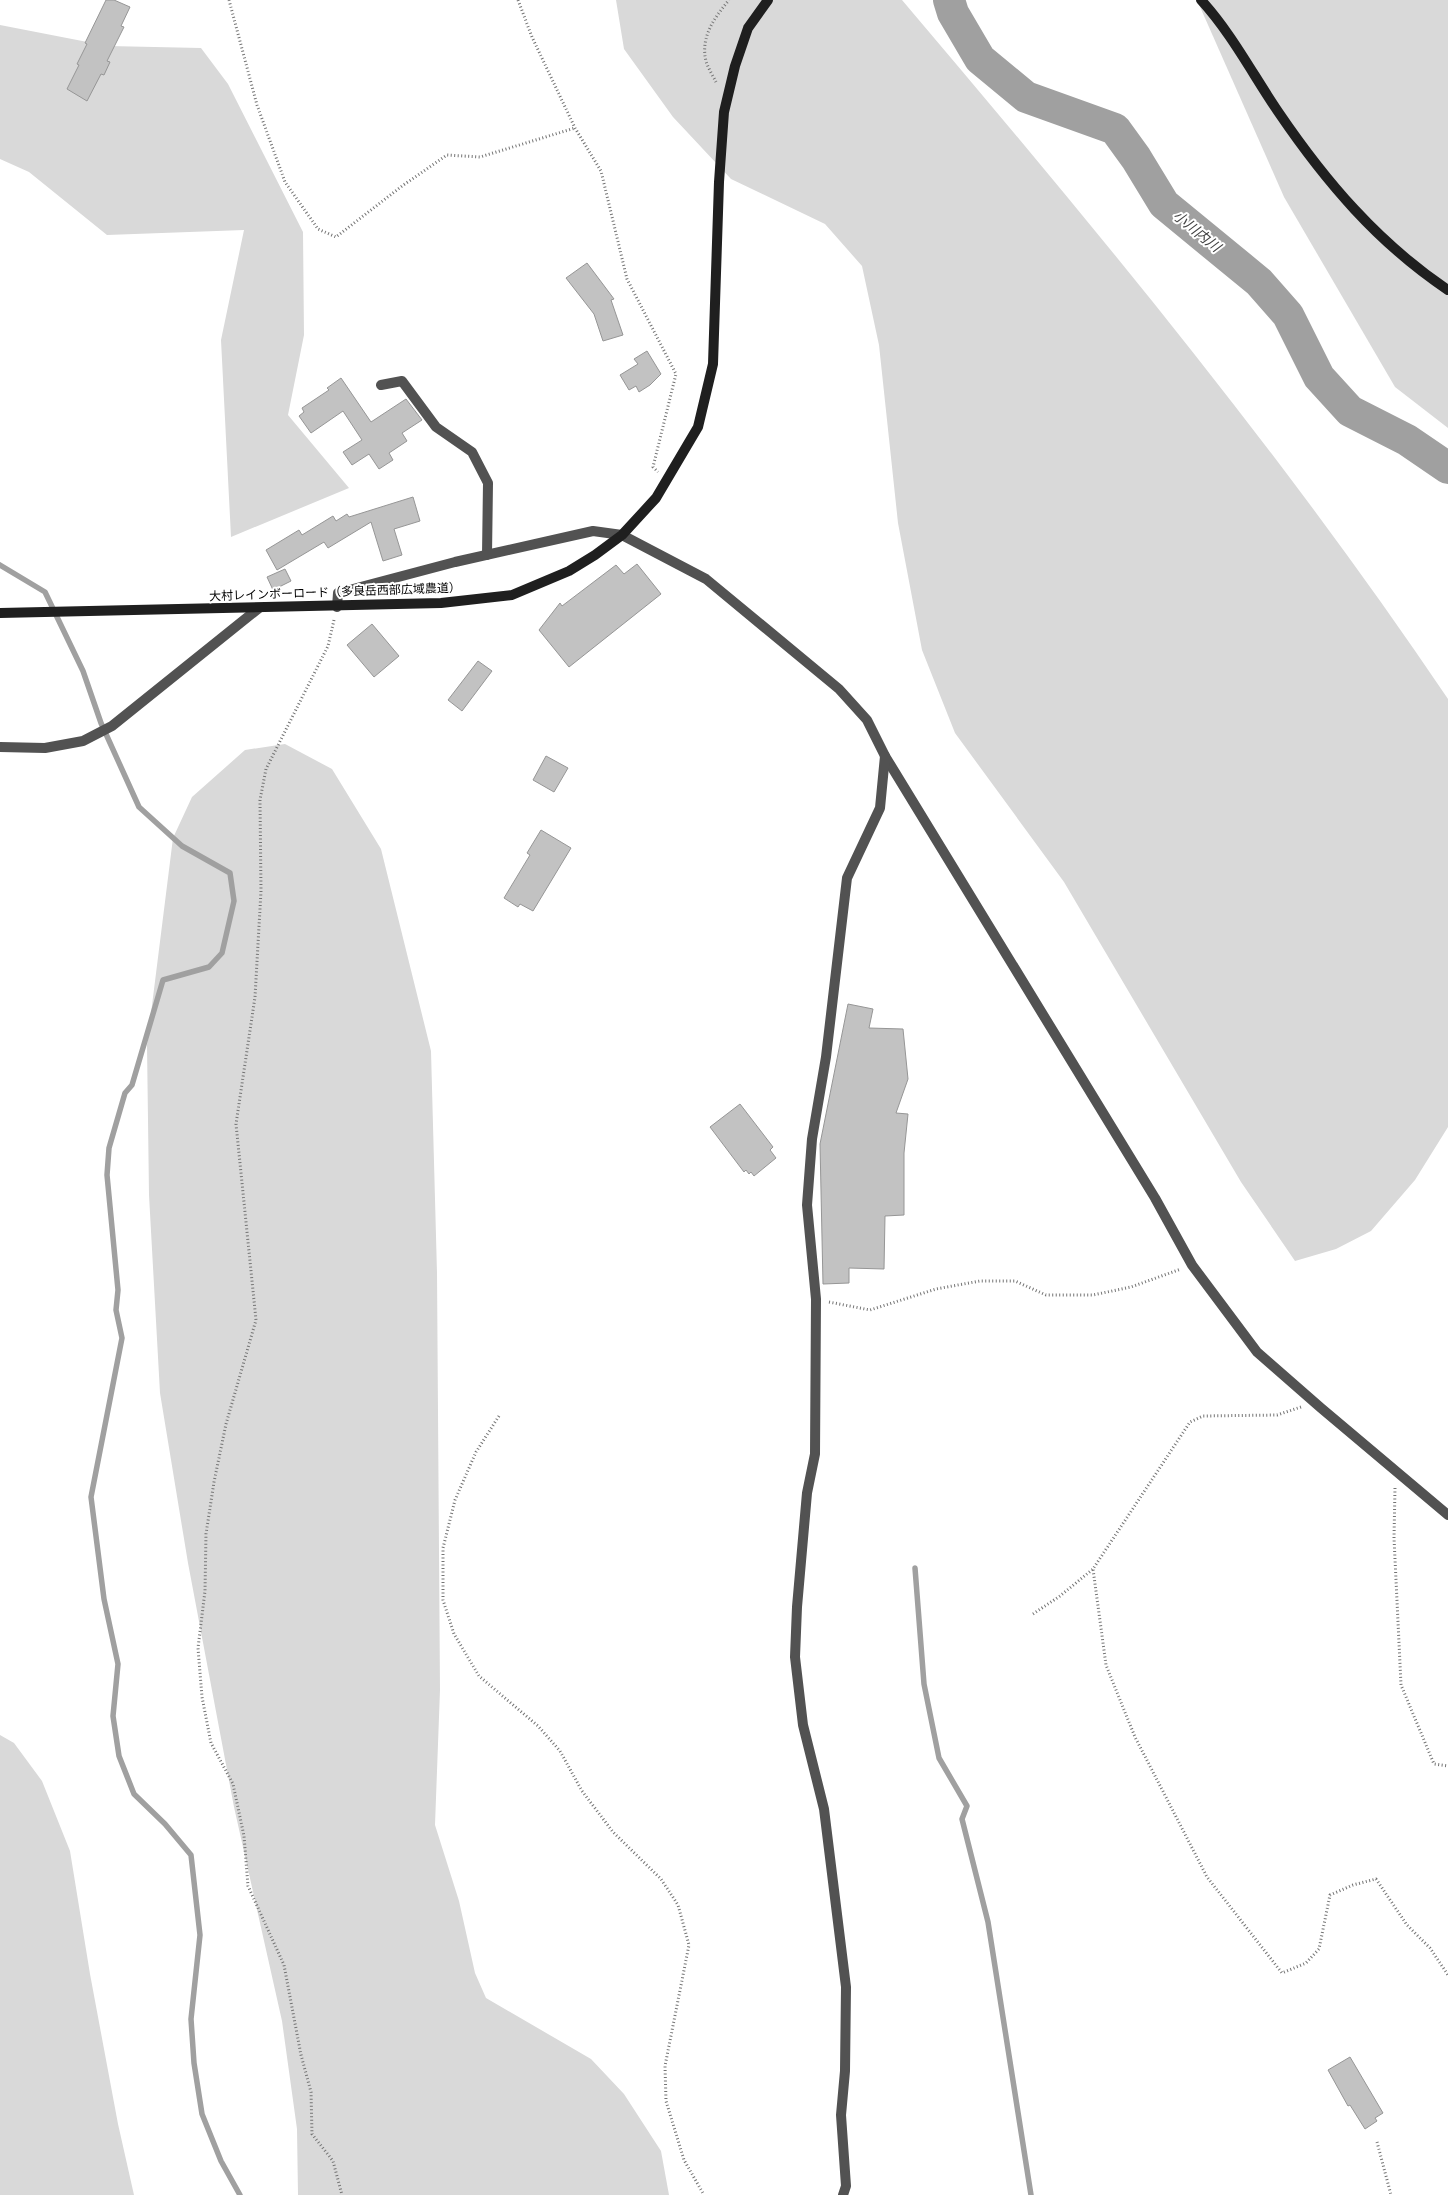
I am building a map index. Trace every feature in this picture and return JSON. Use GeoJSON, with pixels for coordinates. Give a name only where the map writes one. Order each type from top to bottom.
{"type":"FeatureCollection","features":[{"type":"Feature","properties":{"kind":"street","name":"大村レインボーロード（多良岳西部広域農道）"},"geometry":{"type":"LineString","coordinates":[[0,613],[337,607],[441,603],[512,595],[569,571],[622,535],[652,503],[668,480],[698,427],[713,364],[719,182],[724,112],[735,66],[748,28],[768,0]]}},
{"type":"Feature","properties":{"kind":"street"},"geometry":{"type":"LineString","coordinates":[[1201,0],[1227,32],[1278,112],[1332,186],[1396,251],[1417,269],[1448,290]]}},
{"type":"Feature","properties":{"kind":"street"},"geometry":{"type":"LineString","coordinates":[[381,385],[402,381],[436,427],[472,452],[488,483],[487,555]]}},
{"type":"Feature","properties":{"kind":"street"},"geometry":{"type":"LineString","coordinates":[[337,607],[338,593],[487,555],[593,531],[622,535],[706,579],[839,689],[867,720],[885,756],[1156,1198],[1192,1265],[1257,1352],[1448,1515]]}},
{"type":"Feature","properties":{"kind":"street"},"geometry":{"type":"LineString","coordinates":[[0,747],[45,748],[83,741],[112,726],[260,608]]}},
{"type":"Feature","properties":{"kind":"street"},"geometry":{"type":"LineString","coordinates":[[843,2195],[846,2186],[841,2115],[845,2071],[846,1987],[824,1809],[804,1725],[795,1657],[797,1607],[807,1493],[814,1454],[816,1299],[807,1205],[812,1139],[826,1057],[847,878],[880,808],[885,756]]}},
{"type":"Feature","properties":{"kind":"path"},"geometry":{"type":"LineString","coordinates":[[228,0],[257,106],[285,182],[318,229],[336,237],[402,186],[447,155],[480,157],[575,128]]}},
{"type":"Feature","properties":{"kind":"path"},"geometry":{"type":"LineString","coordinates":[[518,0],[532,37],[575,128],[601,170],[628,279],[676,374],[653,467],[668,480]]}},
{"type":"Feature","properties":{"kind":"path"},"geometry":{"type":"LineString","coordinates":[[724,112],[716,82],[706,60],[706,40],[712,20],[729,0]]}},
{"type":"Feature","properties":{"kind":"path"},"geometry":{"type":"LineString","coordinates":[[337,607],[328,646],[266,769],[260,800],[261,891],[255,998],[236,1124],[256,1320],[226,1424],[214,1482],[206,1534],[205,1591],[198,1648],[202,1697],[211,1743],[233,1784],[244,1836],[248,1886],[284,1965],[301,2055],[311,2092],[312,2134],[333,2161],[342,2195]]}},
{"type":"Feature","properties":{"kind":"path"},"geometry":{"type":"LineString","coordinates":[[816,1299],[870,1310],[936,1289],[980,1281],[1015,1281],[1046,1295],[1092,1295],[1131,1287],[1192,1265]]}},
{"type":"Feature","properties":{"kind":"path"},"geometry":{"type":"LineString","coordinates":[[1034,1614],[1093,1569],[1190,1422],[1203,1416],[1277,1415],[1299,1409],[1310,1399]]}},
{"type":"Feature","properties":{"kind":"path"},"geometry":{"type":"LineString","coordinates":[[499,1416],[476,1452],[455,1500],[443,1548],[442,1600],[454,1634],[479,1676],[538,1726],[560,1751],[582,1791],[608,1825],[661,1879],[678,1905],[689,1945],[665,2066],[666,2101],[684,2160],[704,2195]]}},
{"type":"Feature","properties":{"kind":"path"},"geometry":{"type":"LineString","coordinates":[[1396,1470],[1394,1538],[1401,1684],[1434,1764],[1448,1766]]}},
{"type":"Feature","properties":{"kind":"path"},"geometry":{"type":"LineString","coordinates":[[1093,1569],[1106,1665],[1135,1737],[1207,1876],[1282,1973],[1306,1963],[1319,1949],[1330,1896],[1353,1885],[1376,1880],[1407,1925],[1430,1948],[1448,1975]]}},
{"type":"Feature","properties":{"kind":"path"},"geometry":{"type":"LineString","coordinates":[[1377,2142],[1391,2195]]}},
{"type":"Feature","properties":{"kind":"shaded area"},"geometry":{"type":"Polygon","coordinates":[[[616,0],[902,0],[1115,255],[1253,429],[1385,608],[1448,699],[1448,1127],[1415,1180],[1371,1231],[1336,1249],[1295,1261],[1241,1182],[1064,882],[955,733],[922,650],[898,523],[879,345],[862,266],[825,224],[731,179],[673,117],[624,49],[616,0]]]}},
{"type":"Feature","properties":{"kind":"shaded area"},"geometry":{"type":"Polygon","coordinates":[[[1197,0],[1448,0],[1448,428],[1395,387],[1284,197],[1197,0]]]}},
{"type":"Feature","properties":{"kind":"shaded area"},"geometry":{"type":"Polygon","coordinates":[[[0,25],[108,46],[201,48],[228,84],[303,232],[304,335],[288,415],[349,488],[231,537],[221,340],[244,230],[107,235],[29,172],[0,159],[0,25]]]}},
{"type":"Feature","properties":{"kind":"shaded area"},"geometry":{"type":"Polygon","coordinates":[[[285,744],[332,769],[381,849],[431,1051],[437,1273],[440,1690],[435,1825],[459,1901],[475,1973],[486,1998],[591,2059],[624,2094],[661,2151],[669,2195],[298,2195],[297,2129],[282,2021],[234,1807],[188,1563],[160,1393],[149,1195],[147,1045],[173,838],[192,797],[245,750],[285,744]]]}},
{"type":"Feature","properties":{"kind":"shaded area"},"geometry":{"type":"Polygon","coordinates":[[[0,1735],[14,1743],[42,1781],[70,1851],[90,1974],[118,2124],[134,2195],[0,2195],[0,1735]]]}},
{"type":"Feature","properties":{"kind":"building"},"geometry":{"type":"Polygon","coordinates":[[[106,0],[114,0],[130,7],[121,26],[124,27],[107,61],[110,62],[104,75],[101,74],[87,101],[67,89],[79,65],[77,64],[87,44],[85,43],[106,0]]]}},
{"type":"Feature","properties":{"kind":"building"},"geometry":{"type":"Polygon","coordinates":[[[587,263],[614,299],[611,300],[623,335],[603,341],[594,314],[566,278],[587,263]]]}},
{"type":"Feature","properties":{"kind":"building"},"geometry":{"type":"Polygon","coordinates":[[[647,351],[661,374],[650,385],[639,392],[636,386],[629,390],[620,375],[638,364],[634,359],[647,351]]]}},
{"type":"Feature","properties":{"kind":"building"},"geometry":{"type":"Polygon","coordinates":[[[341,378],[371,422],[406,399],[422,420],[402,433],[407,441],[389,453],[393,460],[379,469],[369,454],[352,465],[343,452],[362,440],[343,411],[311,433],[299,416],[304,412],[302,408],[329,390],[327,388],[341,378]]]}},
{"type":"Feature","properties":{"kind":"building"},"geometry":{"type":"Polygon","coordinates":[[[413,497],[420,521],[394,529],[402,555],[383,561],[371,522],[328,548],[324,542],[277,570],[266,550],[299,530],[302,535],[333,516],[336,521],[347,514],[349,517],[413,497]]]}},
{"type":"Feature","properties":{"kind":"building"},"geometry":{"type":"Polygon","coordinates":[[[637,564],[661,594],[569,667],[539,630],[560,603],[562,606],[616,565],[624,574],[637,564]]]}},
{"type":"Feature","properties":{"kind":"building"},"geometry":{"type":"Polygon","coordinates":[[[285,569],[291,581],[273,590],[267,577],[285,569]]]}},
{"type":"Feature","properties":{"kind":"building"},"geometry":{"type":"Polygon","coordinates":[[[372,624],[399,656],[374,677],[347,645],[372,624]]]}},
{"type":"Feature","properties":{"kind":"building"},"geometry":{"type":"Polygon","coordinates":[[[478,661],[492,671],[462,711],[448,700],[478,661]]]}},
{"type":"Feature","properties":{"kind":"building"},"geometry":{"type":"Polygon","coordinates":[[[546,756],[568,768],[554,792],[533,780],[546,756]]]}},
{"type":"Feature","properties":{"kind":"building"},"geometry":{"type":"Polygon","coordinates":[[[541,830],[571,848],[533,911],[520,904],[518,907],[504,898],[530,855],[527,853],[541,830]]]}},
{"type":"Feature","properties":{"kind":"building"},"geometry":{"type":"Polygon","coordinates":[[[848,1004],[873,1009],[869,1028],[903,1029],[908,1079],[896,1113],[908,1114],[904,1153],[904,1215],[885,1216],[884,1269],[849,1268],[849,1283],[823,1284],[820,1144],[848,1004]]]}},
{"type":"Feature","properties":{"kind":"building"},"geometry":{"type":"Polygon","coordinates":[[[740,1104],[773,1147],[770,1150],[776,1158],[754,1176],[746,1170],[744,1172],[710,1127],[740,1104]]]}},
{"type":"Feature","properties":{"kind":"building"},"geometry":{"type":"Polygon","coordinates":[[[1350,2057],[1383,2113],[1375,2118],[1377,2121],[1365,2129],[1350,2105],[1348,2106],[1328,2070],[1350,2057]]]}},
{"type":"Feature","properties":{"kind":"waterway","name":"小川内川"},"geometry":{"type":"LineString","coordinates":[[949,0],[953,13],[980,59],[1026,97],[1115,129],[1136,158],[1164,204],[1259,282],[1288,315],[1319,377],[1350,411],[1407,440],[1448,468]]}},
{"type":"Feature","properties":{"kind":"waterway"},"geometry":{"type":"LineString","coordinates":[[0,565],[45,592],[83,671],[101,723],[139,807],[182,846],[230,873],[234,901],[222,953],[209,967],[163,980],[132,1085],[125,1093],[109,1148],[107,1175],[118,1290],[116,1310],[122,1338],[91,1497],[104,1599],[118,1664],[113,1716],[119,1756],[134,1794],[165,1824],[191,1855],[200,1935],[191,2019],[194,2063],[202,2114],[221,2161],[240,2195]]}},
{"type":"Feature","properties":{"kind":"waterway"},"geometry":{"type":"LineString","coordinates":[[915,1568],[924,1684],[939,1758],[967,1806],[962,1819],[988,1922],[1031,2195]]}}]}
